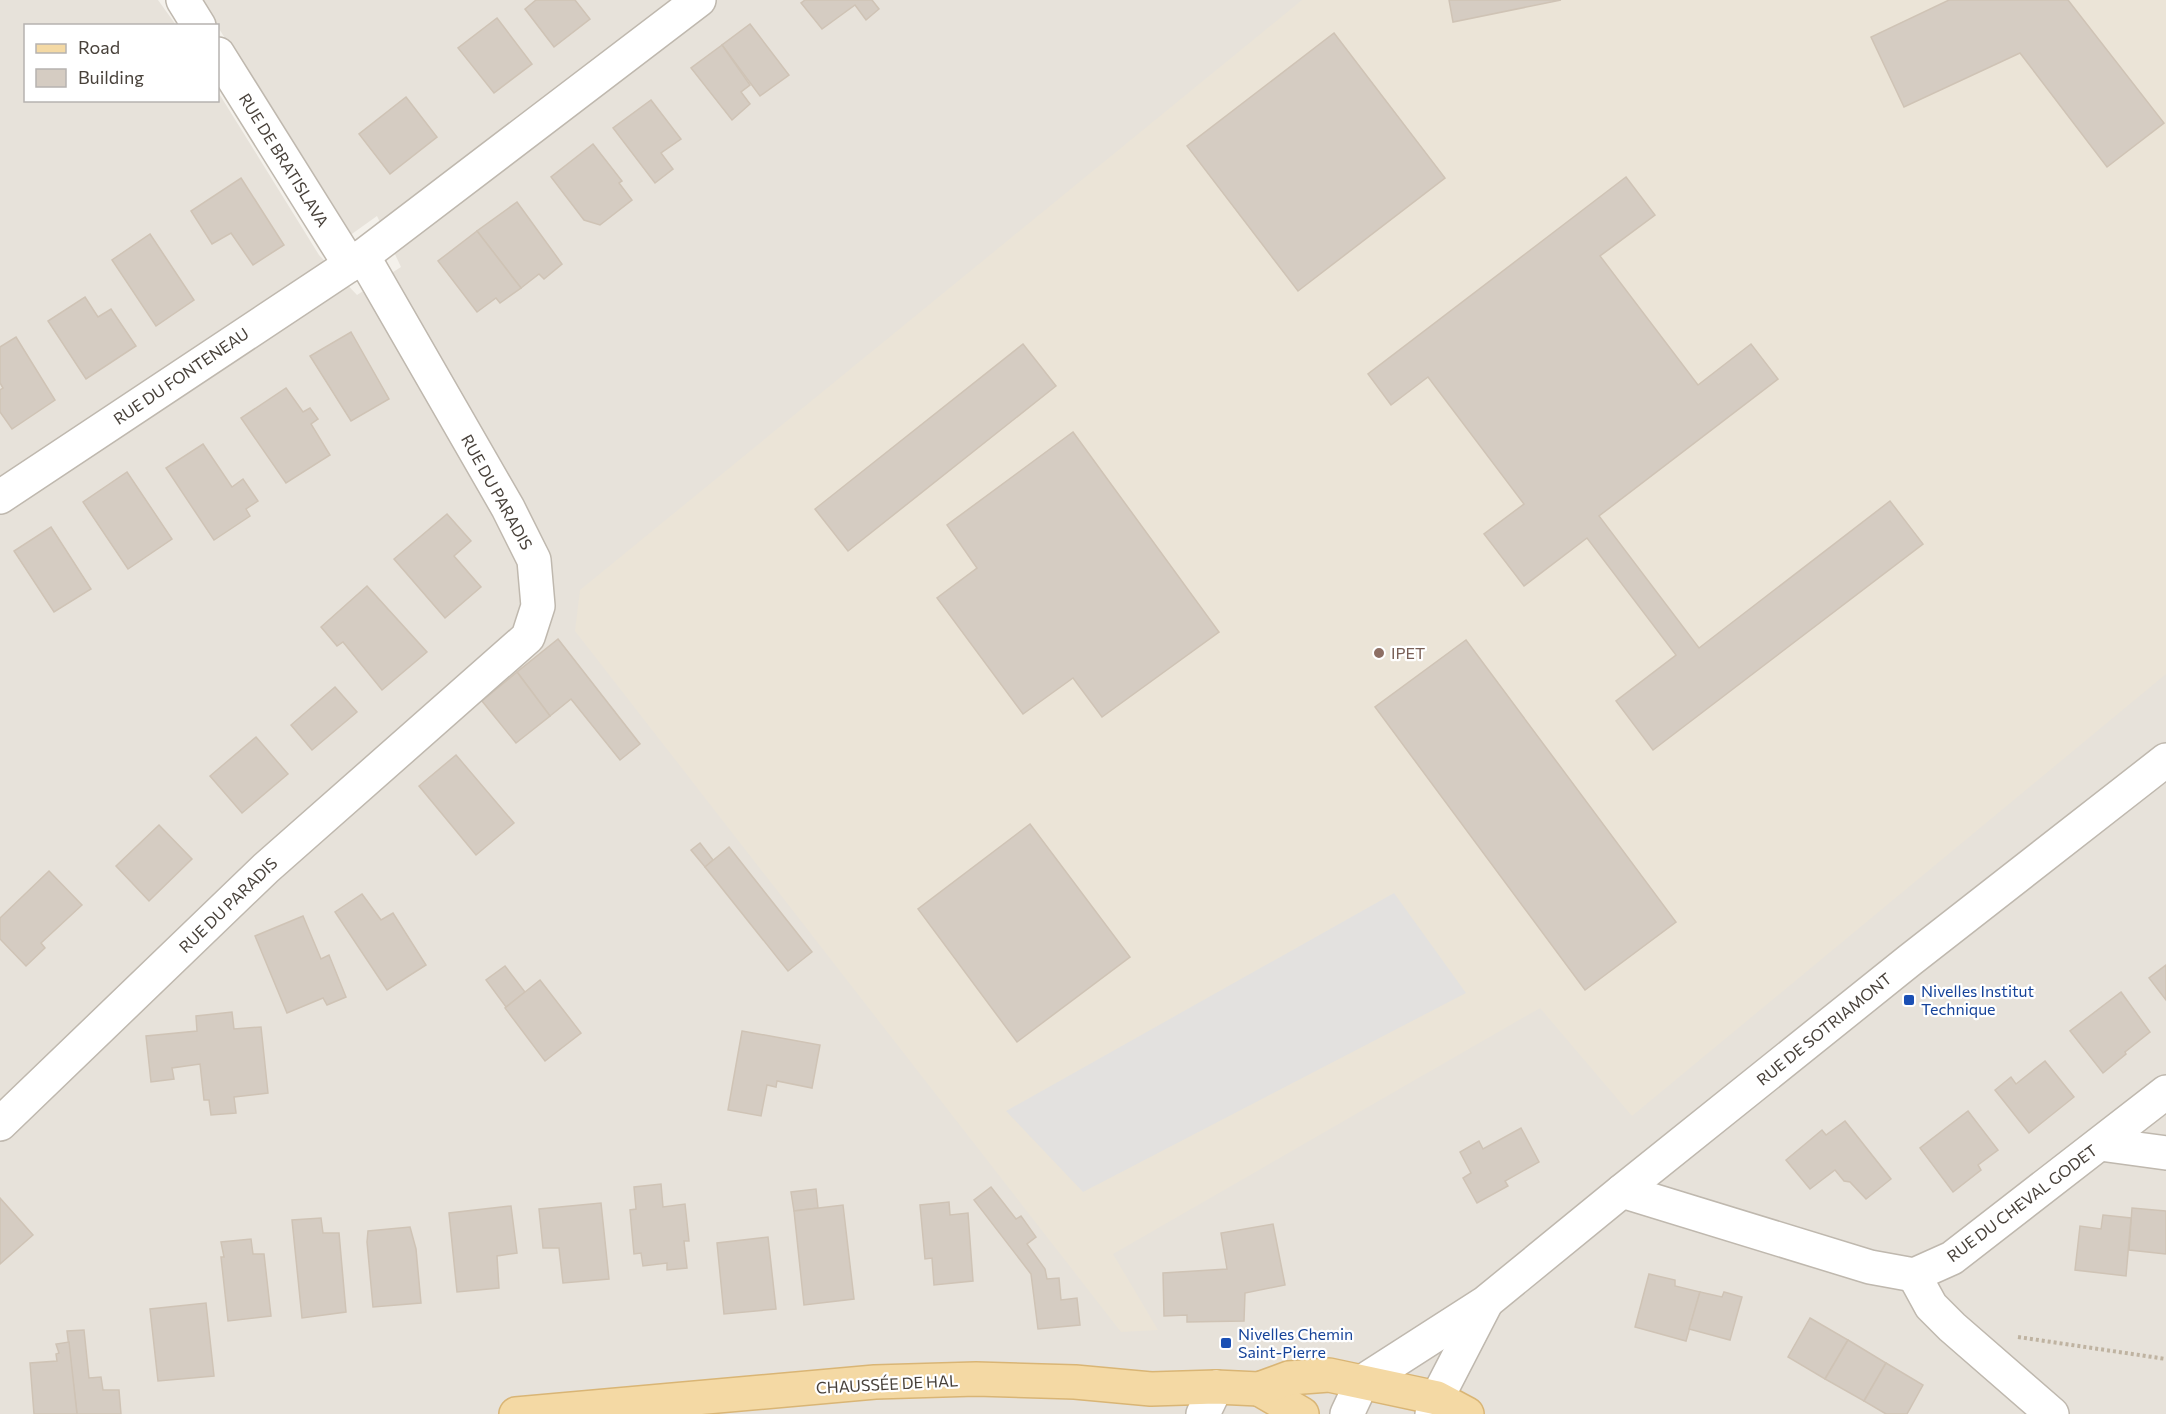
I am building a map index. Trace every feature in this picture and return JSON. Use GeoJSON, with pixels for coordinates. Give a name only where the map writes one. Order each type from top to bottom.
{"type":"FeatureCollection","features":[{"type":"Feature","properties":{"kind":"main road","name":"CHAUSSÉE DE HAL"},"geometry":{"type":"LineString","coordinates":[[516,1414],[875,1382],[976,1379],[1075,1382],[1151,1389],[1209,1400],[1259,1389],[1289,1377],[1329,1375],[1362,1382],[1467,1414]]}},
{"type":"Feature","properties":{"kind":"main road","name":"CHAUSSÉE DE HAL"},"geometry":{"type":"LineString","coordinates":[[1259,1389],[1302,1414]]}},
{"type":"Feature","properties":{"kind":"street"},"geometry":{"type":"LineString","coordinates":[[183,0],[198,24]]}},
{"type":"Feature","properties":{"kind":"street"},"geometry":{"type":"LineString","coordinates":[[356,260],[699,0]]}},
{"type":"Feature","properties":{"kind":"street","name":"RUE DE BRATISLAVA"},"geometry":{"type":"LineString","coordinates":[[219,55],[356,260]]}},
{"type":"Feature","properties":{"kind":"street","name":"RUE DU FONTENEAU"},"geometry":{"type":"LineString","coordinates":[[0,496],[356,260]]}},
{"type":"Feature","properties":{"kind":"street","name":"RUE DU PARADIS"},"geometry":{"type":"LineString","coordinates":[[0,1124],[266,868],[528,637],[538,606],[534,560],[508,508],[356,260]]}},
{"type":"Feature","properties":{"kind":"street","name":"RUE DE SOTRIAMONT"},"geometry":{"type":"LineString","coordinates":[[1362,1382],[1485,1303],[1910,960],[2166,760]]}},
{"type":"Feature","properties":{"kind":"street","name":"RUE DU CHEVAL GODET"},"geometry":{"type":"LineString","coordinates":[[1914,1275],[1952,1258],[2166,1092]]}},
{"type":"Feature","properties":{"kind":"street"},"geometry":{"type":"LineString","coordinates":[[2100,1144],[2166,1154]]}},
{"type":"Feature","properties":{"kind":"street"},"geometry":{"type":"LineString","coordinates":[[1622,1191],[1870,1267],[1914,1275],[1931,1306],[1952,1328],[2052,1414]]}},
{"type":"Feature","properties":{"kind":"street","name":"RUE DE SOTRIAMONT"},"geometry":{"type":"LineString","coordinates":[[1435,1406],[1485,1303]]}},
{"type":"Feature","properties":{"kind":"street"},"geometry":{"type":"LineString","coordinates":[[1347,1414],[1362,1382]]}},
{"type":"Feature","properties":{"kind":"path"},"geometry":{"type":"LineString","coordinates":[[2011,1336],[2166,1359]]}},
{"type":"Feature","properties":{"kind":"shaded area"},"geometry":{"type":"Polygon","coordinates":[[[0,0],[158,0],[175,24],[24,24],[24,102],[219,102],[219,94],[319,255],[357,295],[401,267],[377,216],[349,236],[219,29],[219,24],[216,24],[201,0],[2166,0],[2166,1414],[0,1414],[0,0]]]}},
{"type":"Feature","properties":{"kind":"shaded area","name":"IPET"},"geometry":{"type":"Polygon","coordinates":[[[1302,0],[2166,0],[2166,674],[1632,1116],[1540,1008],[1113,1254],[1158,1330],[1121,1332],[575,631],[580,590],[1302,0]]]}},
{"type":"Feature","properties":{"kind":"shaded area"},"geometry":{"type":"Polygon","coordinates":[[[1394,893],[1466,993],[1083,1192],[1006,1111],[1394,893]]]}},
{"type":"Feature","properties":{"kind":"building"},"geometry":{"type":"Polygon","coordinates":[[[536,0],[575,0],[590,19],[554,47],[525,9],[536,0]]]}},
{"type":"Feature","properties":{"kind":"building"},"geometry":{"type":"Polygon","coordinates":[[[805,0],[872,0],[879,9],[866,20],[855,5],[822,29],[801,3],[805,0]]]}},
{"type":"Feature","properties":{"kind":"building"},"geometry":{"type":"Polygon","coordinates":[[[1449,0],[1561,0],[1453,22],[1449,0]]]}},
{"type":"Feature","properties":{"kind":"building"},"geometry":{"type":"Polygon","coordinates":[[[1949,0],[2068,0],[2164,123],[2107,167],[2020,53],[1904,107],[1871,37],[1949,0]]]}},
{"type":"Feature","properties":{"kind":"building"},"geometry":{"type":"Polygon","coordinates":[[[497,18],[532,64],[494,93],[458,48],[497,18]]]}},
{"type":"Feature","properties":{"kind":"building"},"geometry":{"type":"Polygon","coordinates":[[[750,24],[789,75],[760,96],[722,45],[750,24]]]}},
{"type":"Feature","properties":{"kind":"building"},"geometry":{"type":"Polygon","coordinates":[[[1334,33],[1445,178],[1298,291],[1187,146],[1334,33]]]}},
{"type":"Feature","properties":{"kind":"building"},"geometry":{"type":"Polygon","coordinates":[[[722,45],[750,85],[741,92],[750,104],[732,120],[691,68],[722,45]]]}},
{"type":"Feature","properties":{"kind":"building"},"geometry":{"type":"Polygon","coordinates":[[[406,97],[437,137],[390,174],[359,134],[406,97]]]}},
{"type":"Feature","properties":{"kind":"building"},"geometry":{"type":"Polygon","coordinates":[[[651,100],[681,139],[661,153],[673,169],[655,183],[613,128],[651,100]]]}},
{"type":"Feature","properties":{"kind":"building"},"geometry":{"type":"Polygon","coordinates":[[[593,144],[622,181],[619,183],[632,200],[600,225],[584,220],[551,177],[593,144]]]}},
{"type":"Feature","properties":{"kind":"building"},"geometry":{"type":"Polygon","coordinates":[[[1626,177],[1655,215],[1600,256],[1698,385],[1751,344],[1778,379],[1599,516],[1699,648],[1890,501],[1923,544],[1653,750],[1616,701],[1676,655],[1587,538],[1524,586],[1484,534],[1524,504],[1428,377],[1391,405],[1368,374],[1626,177]]]}},
{"type":"Feature","properties":{"kind":"building"},"geometry":{"type":"Polygon","coordinates":[[[241,178],[284,245],[253,265],[231,233],[212,244],[191,211],[241,178]]]}},
{"type":"Feature","properties":{"kind":"building"},"geometry":{"type":"Polygon","coordinates":[[[517,202],[562,264],[544,279],[539,274],[521,288],[477,231],[517,202]]]}},
{"type":"Feature","properties":{"kind":"building"},"geometry":{"type":"Polygon","coordinates":[[[477,231],[521,288],[500,303],[496,298],[477,312],[438,261],[477,231]]]}},
{"type":"Feature","properties":{"kind":"building"},"geometry":{"type":"Polygon","coordinates":[[[150,234],[194,300],[156,326],[112,260],[150,234]]]}},
{"type":"Feature","properties":{"kind":"building"},"geometry":{"type":"Polygon","coordinates":[[[85,297],[98,317],[111,309],[136,346],[86,379],[48,321],[85,297]]]}},
{"type":"Feature","properties":{"kind":"building"},"geometry":{"type":"Polygon","coordinates":[[[351,332],[389,399],[351,421],[310,356],[351,332]]]}},
{"type":"Feature","properties":{"kind":"building"},"geometry":{"type":"Polygon","coordinates":[[[16,337],[55,400],[12,429],[0,412],[0,390],[3,388],[0,383],[0,347],[16,337]]]}},
{"type":"Feature","properties":{"kind":"building"},"geometry":{"type":"Polygon","coordinates":[[[1023,344],[1056,386],[848,551],[815,509],[1023,344]]]}},
{"type":"Feature","properties":{"kind":"building"},"geometry":{"type":"Polygon","coordinates":[[[286,388],[303,412],[310,408],[318,419],[311,424],[330,455],[286,483],[241,418],[286,388]]]}},
{"type":"Feature","properties":{"kind":"building"},"geometry":{"type":"Polygon","coordinates":[[[1073,432],[1219,632],[1102,717],[1073,678],[1023,714],[937,598],[977,568],[947,525],[1073,432]]]}},
{"type":"Feature","properties":{"kind":"building"},"geometry":{"type":"Polygon","coordinates":[[[203,444],[232,487],[243,479],[258,501],[246,509],[250,516],[214,540],[166,468],[203,444]]]}},
{"type":"Feature","properties":{"kind":"building"},"geometry":{"type":"Polygon","coordinates":[[[127,472],[172,539],[128,569],[83,502],[127,472]]]}},
{"type":"Feature","properties":{"kind":"building"},"geometry":{"type":"Polygon","coordinates":[[[447,514],[471,541],[454,556],[481,587],[445,618],[394,559],[447,514]]]}},
{"type":"Feature","properties":{"kind":"building"},"geometry":{"type":"Polygon","coordinates":[[[51,527],[91,589],[54,612],[14,551],[51,527]]]}},
{"type":"Feature","properties":{"kind":"building"},"geometry":{"type":"Polygon","coordinates":[[[367,586],[427,652],[382,690],[343,642],[337,646],[321,627],[367,586]]]}},
{"type":"Feature","properties":{"kind":"building"},"geometry":{"type":"Polygon","coordinates":[[[558,639],[640,744],[620,760],[571,699],[550,716],[517,672],[558,639]]]}},
{"type":"Feature","properties":{"kind":"building"},"geometry":{"type":"Polygon","coordinates":[[[1466,640],[1676,922],[1585,990],[1375,707],[1466,640]]]}},
{"type":"Feature","properties":{"kind":"building"},"geometry":{"type":"Polygon","coordinates":[[[517,672],[550,716],[516,743],[482,701],[517,672]]]}},
{"type":"Feature","properties":{"kind":"building"},"geometry":{"type":"Polygon","coordinates":[[[335,687],[357,712],[312,750],[291,725],[335,687]]]}},
{"type":"Feature","properties":{"kind":"building"},"geometry":{"type":"Polygon","coordinates":[[[256,737],[288,774],[242,813],[210,776],[256,737]]]}},
{"type":"Feature","properties":{"kind":"building"},"geometry":{"type":"Polygon","coordinates":[[[456,755],[514,823],[476,855],[419,786],[456,755]]]}},
{"type":"Feature","properties":{"kind":"building"},"geometry":{"type":"Polygon","coordinates":[[[1030,824],[1130,957],[1017,1042],[918,909],[1030,824]]]}},
{"type":"Feature","properties":{"kind":"building"},"geometry":{"type":"Polygon","coordinates":[[[159,825],[192,859],[149,901],[116,866],[159,825]]]}},
{"type":"Feature","properties":{"kind":"building"},"geometry":{"type":"Polygon","coordinates":[[[700,843],[713,860],[705,867],[691,850],[700,843]]]}},
{"type":"Feature","properties":{"kind":"building"},"geometry":{"type":"Polygon","coordinates":[[[729,847],[812,952],[788,971],[705,867],[729,847]]]}},
{"type":"Feature","properties":{"kind":"building"},"geometry":{"type":"Polygon","coordinates":[[[49,871],[82,905],[41,943],[45,948],[26,966],[0,939],[0,918],[49,871]]]}},
{"type":"Feature","properties":{"kind":"building"},"geometry":{"type":"Polygon","coordinates":[[[362,894],[381,920],[393,913],[426,965],[387,990],[335,912],[362,894]]]}},
{"type":"Feature","properties":{"kind":"building"},"geometry":{"type":"Polygon","coordinates":[[[303,916],[321,959],[329,955],[346,997],[327,1005],[323,998],[287,1013],[255,936],[303,916]]]}},
{"type":"Feature","properties":{"kind":"building"},"geometry":{"type":"Polygon","coordinates":[[[2166,965],[2166,1000],[2149,978],[2166,965]]]}},
{"type":"Feature","properties":{"kind":"building"},"geometry":{"type":"Polygon","coordinates":[[[505,966],[525,992],[506,1007],[486,980],[505,966]]]}},
{"type":"Feature","properties":{"kind":"building"},"geometry":{"type":"Polygon","coordinates":[[[540,980],[581,1033],[545,1061],[505,1008],[540,980]]]}},
{"type":"Feature","properties":{"kind":"building"},"geometry":{"type":"Polygon","coordinates":[[[2121,992],[2150,1032],[2103,1073],[2070,1031],[2121,992]]]}},
{"type":"Feature","properties":{"kind":"building"},"geometry":{"type":"Polygon","coordinates":[[[232,1012],[234,1029],[261,1027],[268,1093],[234,1097],[236,1113],[211,1115],[209,1100],[204,1100],[200,1064],[172,1068],[174,1079],[151,1082],[146,1036],[197,1031],[196,1016],[232,1012]]]}},
{"type":"Feature","properties":{"kind":"building"},"geometry":{"type":"Polygon","coordinates":[[[742,1031],[820,1045],[812,1088],[777,1081],[776,1087],[767,1085],[761,1116],[728,1110],[742,1031]]]}},
{"type":"Feature","properties":{"kind":"building"},"geometry":{"type":"Polygon","coordinates":[[[2045,1061],[2074,1097],[2029,1133],[1995,1090],[2011,1077],[2016,1084],[2045,1061]]]}},
{"type":"Feature","properties":{"kind":"building"},"geometry":{"type":"Polygon","coordinates":[[[1968,1111],[1998,1150],[1978,1165],[1981,1170],[1953,1192],[1920,1148],[1968,1111]]]}},
{"type":"Feature","properties":{"kind":"building"},"geometry":{"type":"Polygon","coordinates":[[[1845,1121],[1891,1179],[1866,1199],[1850,1182],[1844,1181],[1835,1170],[1810,1189],[1786,1160],[1822,1130],[1826,1135],[1845,1121]]]}},
{"type":"Feature","properties":{"kind":"building"},"geometry":{"type":"Polygon","coordinates":[[[1521,1128],[1539,1162],[1505,1181],[1508,1186],[1477,1203],[1463,1178],[1471,1173],[1460,1152],[1479,1141],[1483,1149],[1521,1128]]]}},
{"type":"Feature","properties":{"kind":"building"},"geometry":{"type":"Polygon","coordinates":[[[661,1184],[663,1207],[685,1204],[689,1241],[684,1241],[687,1268],[667,1270],[667,1263],[643,1266],[641,1253],[634,1254],[630,1210],[636,1209],[634,1187],[661,1184]]]}},
{"type":"Feature","properties":{"kind":"building"},"geometry":{"type":"Polygon","coordinates":[[[991,1187],[1016,1219],[1021,1216],[1036,1237],[1027,1244],[1045,1269],[1047,1279],[1059,1278],[1061,1300],[1077,1298],[1080,1325],[1038,1329],[1031,1274],[974,1200],[991,1187]]]}},
{"type":"Feature","properties":{"kind":"building"},"geometry":{"type":"Polygon","coordinates":[[[816,1189],[818,1208],[794,1211],[791,1192],[816,1189]]]}},
{"type":"Feature","properties":{"kind":"building"},"geometry":{"type":"Polygon","coordinates":[[[0,1198],[33,1235],[0,1264],[0,1198]]]}},
{"type":"Feature","properties":{"kind":"building"},"geometry":{"type":"Polygon","coordinates":[[[949,1202],[950,1215],[968,1213],[973,1281],[934,1285],[932,1258],[925,1259],[920,1205],[949,1202]]]}},
{"type":"Feature","properties":{"kind":"building"},"geometry":{"type":"Polygon","coordinates":[[[601,1203],[609,1279],[563,1283],[559,1248],[543,1248],[539,1209],[601,1203]]]}},
{"type":"Feature","properties":{"kind":"building"},"geometry":{"type":"Polygon","coordinates":[[[843,1205],[854,1299],[804,1305],[794,1211],[843,1205]]]}},
{"type":"Feature","properties":{"kind":"building"},"geometry":{"type":"Polygon","coordinates":[[[511,1206],[517,1253],[497,1256],[499,1288],[457,1292],[449,1213],[511,1206]]]}},
{"type":"Feature","properties":{"kind":"building"},"geometry":{"type":"Polygon","coordinates":[[[2132,1208],[2166,1211],[2166,1254],[2129,1250],[2132,1208]]]}},
{"type":"Feature","properties":{"kind":"building"},"geometry":{"type":"Polygon","coordinates":[[[2103,1215],[2131,1218],[2126,1276],[2075,1270],[2080,1226],[2101,1229],[2103,1215]]]}},
{"type":"Feature","properties":{"kind":"building"},"geometry":{"type":"Polygon","coordinates":[[[321,1218],[323,1233],[339,1233],[346,1312],[302,1318],[292,1220],[321,1218]]]}},
{"type":"Feature","properties":{"kind":"building"},"geometry":{"type":"Polygon","coordinates":[[[1273,1224],[1285,1285],[1245,1293],[1244,1321],[1187,1322],[1187,1315],[1164,1316],[1163,1273],[1227,1269],[1221,1233],[1273,1224]]]}},
{"type":"Feature","properties":{"kind":"building"},"geometry":{"type":"Polygon","coordinates":[[[410,1227],[416,1249],[421,1303],[373,1307],[368,1231],[410,1227]]]}},
{"type":"Feature","properties":{"kind":"building"},"geometry":{"type":"Polygon","coordinates":[[[768,1237],[776,1309],[724,1314],[717,1243],[768,1237]]]}},
{"type":"Feature","properties":{"kind":"building"},"geometry":{"type":"Polygon","coordinates":[[[251,1239],[253,1254],[264,1254],[271,1316],[228,1321],[221,1242],[251,1239]]]}},
{"type":"Feature","properties":{"kind":"building"},"geometry":{"type":"Polygon","coordinates":[[[1649,1274],[1675,1280],[1675,1286],[1700,1292],[1686,1341],[1635,1327],[1649,1274]]]}},
{"type":"Feature","properties":{"kind":"building"},"geometry":{"type":"Polygon","coordinates":[[[1700,1292],[1722,1297],[1724,1292],[1742,1297],[1730,1340],[1689,1329],[1700,1292]]]}},
{"type":"Feature","properties":{"kind":"building"},"geometry":{"type":"Polygon","coordinates":[[[206,1303],[214,1376],[158,1381],[150,1309],[206,1303]]]}},
{"type":"Feature","properties":{"kind":"building"},"geometry":{"type":"Polygon","coordinates":[[[1810,1318],[1848,1340],[1825,1379],[1788,1357],[1810,1318]]]}},
{"type":"Feature","properties":{"kind":"building"},"geometry":{"type":"Polygon","coordinates":[[[84,1330],[89,1378],[101,1377],[103,1390],[119,1390],[121,1414],[77,1414],[67,1331],[84,1330]]]}},
{"type":"Feature","properties":{"kind":"building"},"geometry":{"type":"Polygon","coordinates":[[[1848,1340],[1886,1363],[1864,1401],[1825,1379],[1848,1340]]]}},
{"type":"Feature","properties":{"kind":"building"},"geometry":{"type":"Polygon","coordinates":[[[69,1342],[77,1414],[34,1414],[30,1363],[57,1361],[56,1354],[59,1353],[56,1344],[69,1342]]]}},
{"type":"Feature","properties":{"kind":"building"},"geometry":{"type":"Polygon","coordinates":[[[1886,1363],[1923,1385],[1907,1414],[1886,1414],[1864,1401],[1886,1363]]]}},
{"type":"Feature","properties":{"kind":"place","name":"IPET"},"geometry":{"type":"Point","coordinates":[1379,653]}},
{"type":"Feature","properties":{"kind":"place","name":"Nivelles Institut Technique"},"geometry":{"type":"Point","coordinates":[1909,1000]}},
{"type":"Feature","properties":{"kind":"place","name":"Nivelles Chemin Saint-Pierre"},"geometry":{"type":"Point","coordinates":[1226,1343]}}]}
